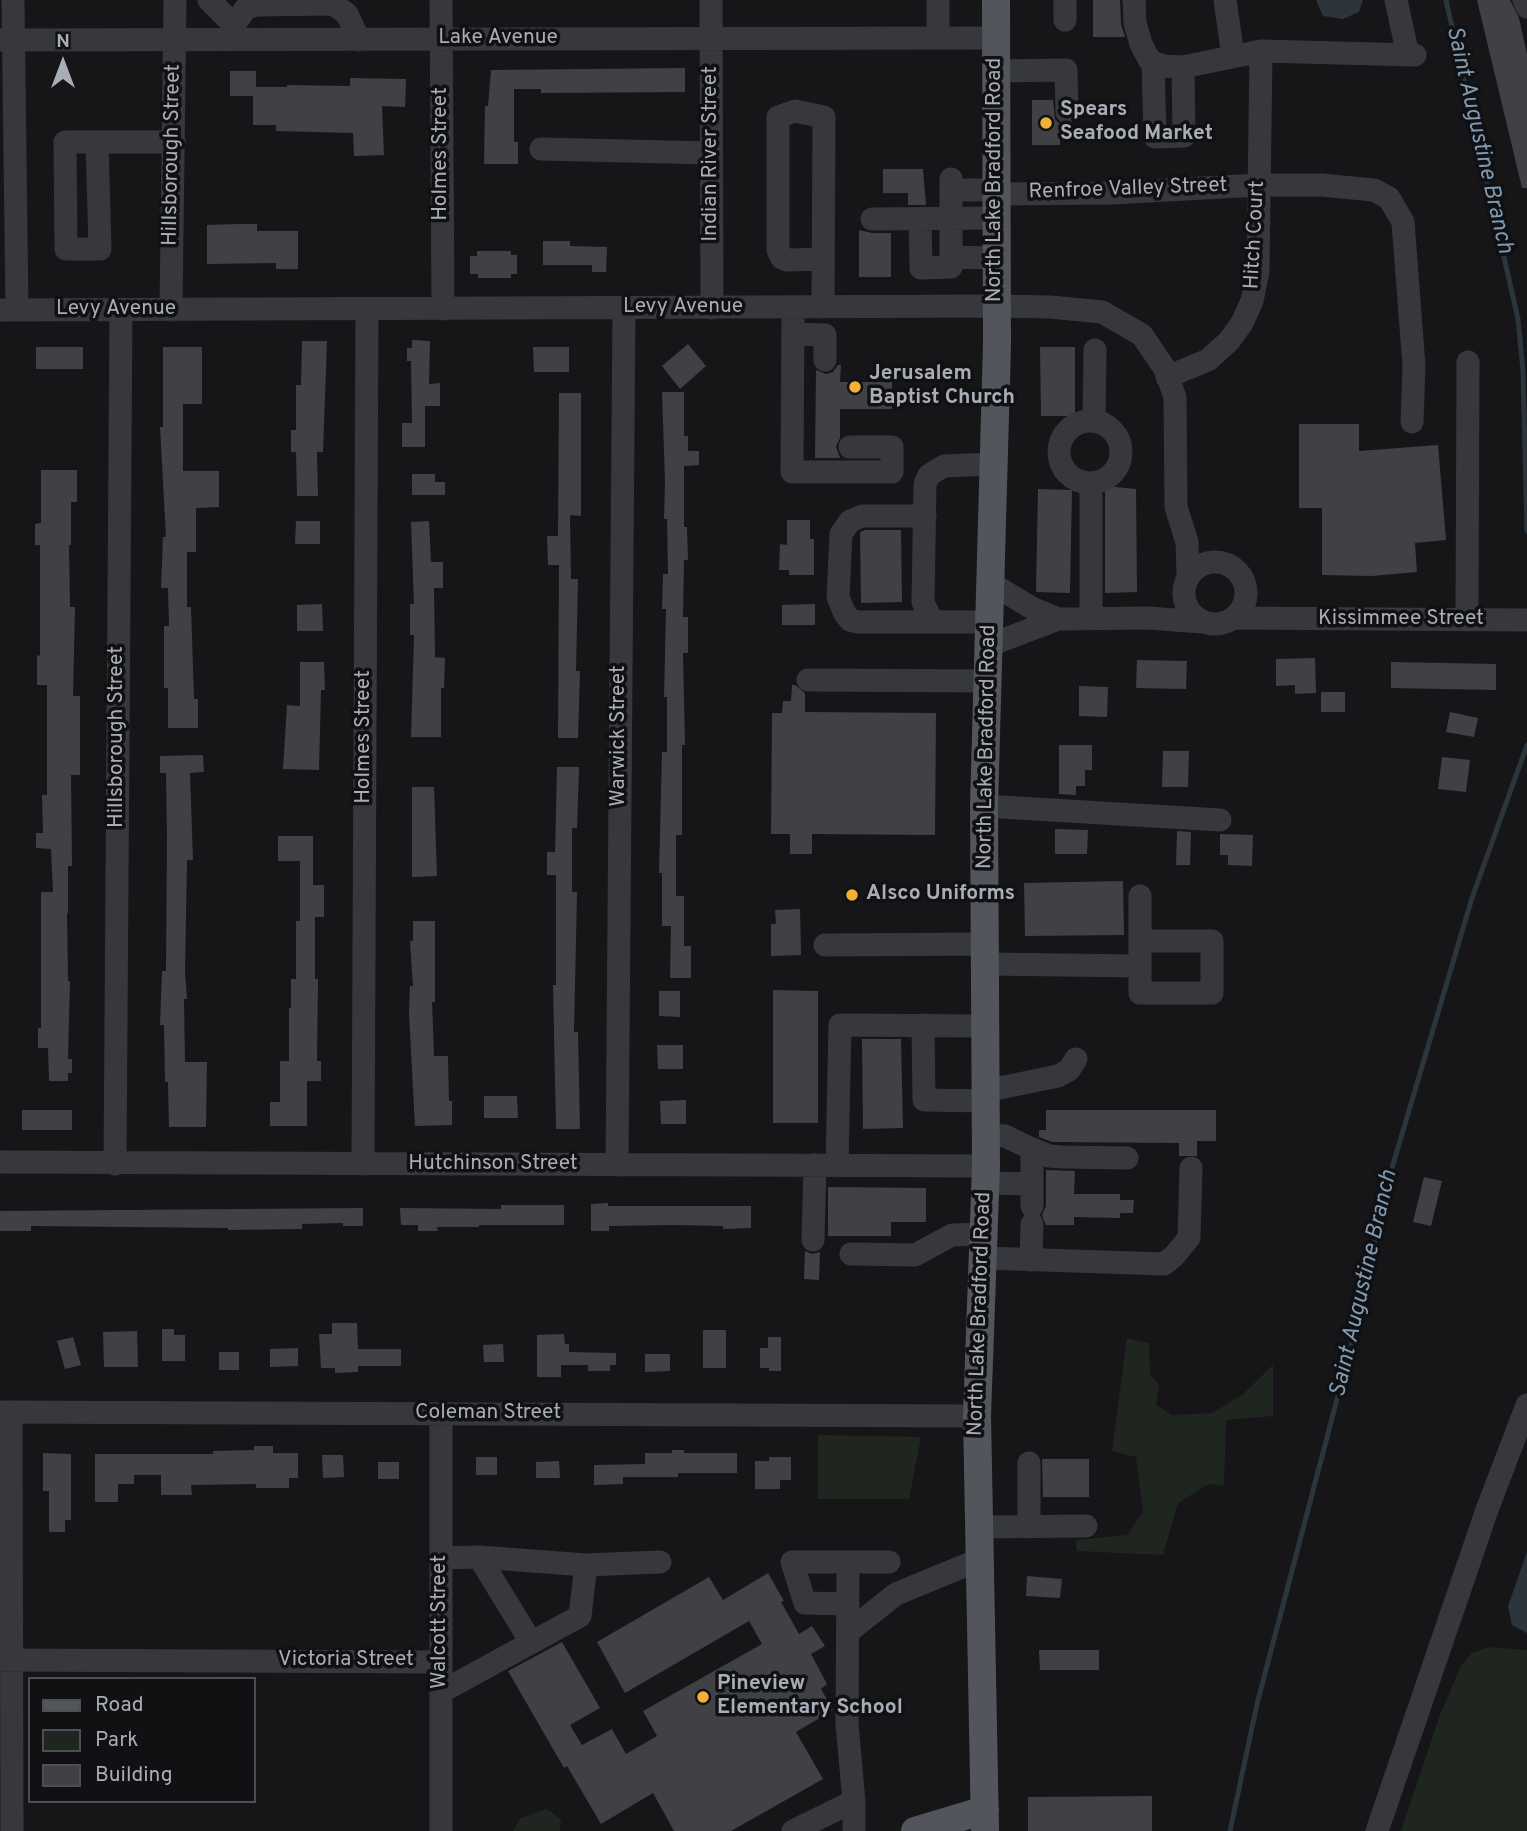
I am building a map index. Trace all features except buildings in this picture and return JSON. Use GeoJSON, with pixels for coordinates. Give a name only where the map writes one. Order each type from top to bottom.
{"type":"FeatureCollection","features":[{"type":"Feature","properties":{"kind":"main road","name":"North Lake Bradford Road"},"geometry":{"type":"LineString","coordinates":[[985,1820],[977,1416],[986,1135],[984,806],[994,464],[996,0]]}},
{"type":"Feature","properties":{"kind":"main road"},"geometry":{"type":"LineString","coordinates":[[915,1831],[985,1820]]}},
{"type":"Feature","properties":{"kind":"street"},"geometry":{"type":"LineString","coordinates":[[9,310],[7,40],[13,0]]}},
{"type":"Feature","properties":{"kind":"street","name":"Hillsborough Street"},"geometry":{"type":"LineString","coordinates":[[172,310],[175,0]]}},
{"type":"Feature","properties":{"kind":"street"},"geometry":{"type":"LineString","coordinates":[[209,0],[232,33],[246,8],[257,5],[333,4],[347,14],[359,40]]}},
{"type":"Feature","properties":{"kind":"street","name":"Holmes Street"},"geometry":{"type":"LineString","coordinates":[[441,0],[443,309]]}},
{"type":"Feature","properties":{"kind":"street","name":"Indian River Street"},"geometry":{"type":"LineString","coordinates":[[711,0],[712,308]]}},
{"type":"Feature","properties":{"kind":"street"},"geometry":{"type":"LineString","coordinates":[[938,0],[938,38]]}},
{"type":"Feature","properties":{"kind":"street"},"geometry":{"type":"LineString","coordinates":[[1134,0],[1135,23],[1141,44],[1150,61],[1164,66],[1183,67],[1261,51],[1411,55],[1396,0]]}},
{"type":"Feature","properties":{"kind":"street"},"geometry":{"type":"LineString","coordinates":[[1225,0],[1233,56]]}},
{"type":"Feature","properties":{"kind":"street"},"geometry":{"type":"LineString","coordinates":[[1524,0],[1527,7]]}},
{"type":"Feature","properties":{"kind":"street","name":"Lake Avenue"},"geometry":{"type":"LineString","coordinates":[[7,40],[175,40],[232,33],[359,40],[996,38]]}},
{"type":"Feature","properties":{"kind":"street","name":"Hitch Court"},"geometry":{"type":"LineString","coordinates":[[1167,377],[1208,360],[1229,341],[1252,302],[1258,271],[1261,51]]}},
{"type":"Feature","properties":{"kind":"street"},"geometry":{"type":"LineString","coordinates":[[1153,62],[1155,137],[1184,136],[1183,67]]}},
{"type":"Feature","properties":{"kind":"street"},"geometry":{"type":"LineString","coordinates":[[996,71],[1066,70],[1067,112]]}},
{"type":"Feature","properties":{"kind":"street"},"geometry":{"type":"LineString","coordinates":[[823,259],[788,260],[782,258],[778,250],[778,117],[795,111],[824,117],[823,307]]}},
{"type":"Feature","properties":{"kind":"street"},"geometry":{"type":"LineString","coordinates":[[97,142],[100,249],[66,249],[65,142],[97,142],[174,142]]}},
{"type":"Feature","properties":{"kind":"street"},"geometry":{"type":"LineString","coordinates":[[541,149],[711,153]]}},
{"type":"Feature","properties":{"kind":"street"},"geometry":{"type":"LineString","coordinates":[[934,306],[951,218],[951,185],[996,201]]}},
{"type":"Feature","properties":{"kind":"street","name":"Renfroe Valley Street"},"geometry":{"type":"LineString","coordinates":[[996,201],[1259,185],[1321,185],[1374,190],[1389,198],[1403,222],[1414,366],[1412,422]]}},
{"type":"Feature","properties":{"kind":"street"},"geometry":{"type":"LineString","coordinates":[[872,219],[951,218],[996,201]]}},
{"type":"Feature","properties":{"kind":"street"},"geometry":{"type":"LineString","coordinates":[[920,219],[920,268],[943,262],[996,258]]}},
{"type":"Feature","properties":{"kind":"street","name":"Levy Avenue"},"geometry":{"type":"LineString","coordinates":[[9,310],[996,306],[1102,312],[1142,335],[1165,369],[1175,397],[1176,508],[1187,542],[1186,581]]}},
{"type":"Feature","properties":{"kind":"street"},"geometry":{"type":"LineString","coordinates":[[793,307],[792,472],[892,472],[892,447],[850,447]]}},
{"type":"Feature","properties":{"kind":"street","name":"Warwick Street"},"geometry":{"type":"LineString","coordinates":[[617,1165],[624,308]]}},
{"type":"Feature","properties":{"kind":"street","name":"Holmes Street"},"geometry":{"type":"LineString","coordinates":[[363,1164],[367,309]]}},
{"type":"Feature","properties":{"kind":"street","name":"Hillsborough Street"},"geometry":{"type":"LineString","coordinates":[[115,1164],[121,310]]}},
{"type":"Feature","properties":{"kind":"street"},"geometry":{"type":"LineString","coordinates":[[793,334],[825,335],[825,360]]}},
{"type":"Feature","properties":{"kind":"street"},"geometry":{"type":"LineString","coordinates":[[1094,421],[1096,350]]}},
{"type":"Feature","properties":{"kind":"street"},"geometry":{"type":"LineString","coordinates":[[1467,620],[1468,362]]}},
{"type":"Feature","properties":{"kind":"street"},"geometry":{"type":"LineString","coordinates":[[1094,421],[1104,424],[1118,438],[1122,448],[1121,458],[1118,468],[1111,476],[1091,483],[1081,482],[1065,470],[1059,451],[1066,432],[1074,425],[1094,421]]}},
{"type":"Feature","properties":{"kind":"street"},"geometry":{"type":"LineString","coordinates":[[932,622],[923,602],[925,484],[929,475],[944,466],[994,464]]}},
{"type":"Feature","properties":{"kind":"street"},"geometry":{"type":"LineString","coordinates":[[1091,483],[1091,618]]}},
{"type":"Feature","properties":{"kind":"street"},"geometry":{"type":"LineString","coordinates":[[925,516],[862,516],[850,521],[841,534],[838,597],[850,620],[932,622],[990,633],[1058,619],[1147,618],[1213,624],[1224,623],[1233,618],[1244,605],[1246,589]]}},
{"type":"Feature","properties":{"kind":"street"},"geometry":{"type":"LineString","coordinates":[[1187,542],[1203,557],[1236,570],[1261,608],[1276,619]]}},
{"type":"Feature","properties":{"kind":"street"},"geometry":{"type":"LineString","coordinates":[[1147,618],[1168,604],[1205,563],[1216,562]]}},
{"type":"Feature","properties":{"kind":"street"},"geometry":{"type":"LineString","coordinates":[[1186,581],[1184,597],[1187,607],[1193,616],[1202,622]]}},
{"type":"Feature","properties":{"kind":"street"},"geometry":{"type":"LineString","coordinates":[[992,584],[1031,608],[1058,619]]}},
{"type":"Feature","properties":{"kind":"street","name":"Kissimmee Street"},"geometry":{"type":"LineString","coordinates":[[1233,618],[1517,620]]}},
{"type":"Feature","properties":{"kind":"street"},"geometry":{"type":"LineString","coordinates":[[808,680],[989,681]]}},
{"type":"Feature","properties":{"kind":"street"},"geometry":{"type":"LineString","coordinates":[[984,806],[1220,820]]}},
{"type":"Feature","properties":{"kind":"street"},"geometry":{"type":"LineString","coordinates":[[1140,896],[1140,941],[1140,993],[1212,993],[1212,941],[1140,941]]}},
{"type":"Feature","properties":{"kind":"street"},"geometry":{"type":"LineString","coordinates":[[825,945],[1140,966]]}},
{"type":"Feature","properties":{"kind":"street"},"geometry":{"type":"LineString","coordinates":[[813,1240],[826,1165],[840,1025],[985,1026]]}},
{"type":"Feature","properties":{"kind":"street"},"geometry":{"type":"LineString","coordinates":[[923,1025],[924,1100],[985,1096],[1058,1076],[1069,1070],[1076,1059]]}},
{"type":"Feature","properties":{"kind":"street"},"geometry":{"type":"LineString","coordinates":[[986,1135],[1004,1136],[1049,1156],[1127,1158]]}},
{"type":"Feature","properties":{"kind":"street"},"geometry":{"type":"LineString","coordinates":[[1031,1260],[1032,1149]]}},
{"type":"Feature","properties":{"kind":"street","name":"Hutchinson Street"},"geometry":{"type":"LineString","coordinates":[[0,1162],[826,1165],[985,1174],[1032,1205]]}},
{"type":"Feature","properties":{"kind":"street"},"geometry":{"type":"LineString","coordinates":[[851,1254],[915,1255],[952,1236],[1031,1260],[1164,1264],[1189,1238],[1191,1168]]}},
{"type":"Feature","properties":{"kind":"street"},"geometry":{"type":"LineString","coordinates":[[1377,1831],[1483,1518],[1527,1405]]}},
{"type":"Feature","properties":{"kind":"street"},"geometry":{"type":"LineString","coordinates":[[6,1412],[6,1660],[12,1831]]}},
{"type":"Feature","properties":{"kind":"street","name":"Coleman Street"},"geometry":{"type":"LineString","coordinates":[[6,1412],[977,1416]]}},
{"type":"Feature","properties":{"kind":"street","name":"Walcott Street"},"geometry":{"type":"LineString","coordinates":[[441,1414],[441,1831]]}},
{"type":"Feature","properties":{"kind":"street"},"geometry":{"type":"LineString","coordinates":[[1029,1463],[1029,1527]]}},
{"type":"Feature","properties":{"kind":"street"},"geometry":{"type":"LineString","coordinates":[[980,1527],[1086,1526]]}},
{"type":"Feature","properties":{"kind":"street"},"geometry":{"type":"LineString","coordinates":[[479,1557],[531,1642]]}},
{"type":"Feature","properties":{"kind":"street"},"geometry":{"type":"LineString","coordinates":[[441,1558],[479,1557],[586,1565],[660,1562]]}},
{"type":"Feature","properties":{"kind":"street"},"geometry":{"type":"LineString","coordinates":[[848,1632],[896,1594],[981,1559]]}},
{"type":"Feature","properties":{"kind":"street"},"geometry":{"type":"LineString","coordinates":[[848,1605],[805,1603],[792,1562],[888,1562]]}},
{"type":"Feature","properties":{"kind":"street"},"geometry":{"type":"LineString","coordinates":[[848,1562],[847,1724],[854,1831]]}},
{"type":"Feature","properties":{"kind":"street"},"geometry":{"type":"LineString","coordinates":[[441,1692],[580,1616],[586,1565]]}},
{"type":"Feature","properties":{"kind":"street","name":"Victoria Street"},"geometry":{"type":"LineString","coordinates":[[6,1660],[441,1662]]}},
{"type":"Feature","properties":{"kind":"street"},"geometry":{"type":"LineString","coordinates":[[794,1831],[854,1801]]}},
{"type":"Feature","properties":{"kind":"green space"},"geometry":{"type":"Polygon","coordinates":[[[1127,1338],[1149,1343],[1150,1375],[1159,1385],[1156,1405],[1172,1415],[1212,1413],[1242,1395],[1273,1365],[1273,1416],[1226,1420],[1224,1486],[1209,1484],[1178,1503],[1163,1555],[1077,1551],[1075,1540],[1127,1535],[1143,1512],[1136,1457],[1112,1451],[1127,1338]]]}},
{"type":"Feature","properties":{"kind":"green space"},"geometry":{"type":"Polygon","coordinates":[[[818,1435],[921,1437],[909,1499],[818,1499],[818,1435]]]}},
{"type":"Feature","properties":{"kind":"green space"},"geometry":{"type":"Polygon","coordinates":[[[1488,1647],[1527,1650],[1527,1831],[1401,1831],[1441,1712],[1461,1666],[1472,1653],[1488,1647]]]}},
{"type":"Feature","properties":{"kind":"green space"},"geometry":{"type":"Polygon","coordinates":[[[546,1809],[561,1821],[560,1831],[513,1831],[521,1818],[546,1809]]]}},
{"type":"Feature","properties":{"kind":"shaded area"},"geometry":{"type":"Polygon","coordinates":[[[1316,0],[1363,0],[1359,12],[1343,19],[1323,16],[1316,0]]]}},
{"type":"Feature","properties":{"kind":"shaded area"},"geometry":{"type":"Polygon","coordinates":[[[1527,1552],[1527,1633],[1512,1625],[1508,1606],[1527,1552]]]}},
{"type":"Feature","properties":{"kind":"waterway","name":"Saint Augustine Branch"},"geometry":{"type":"LineString","coordinates":[[1446,0],[1518,319],[1523,371],[1527,531]]}},
{"type":"Feature","properties":{"kind":"waterway","name":"Saint Augustine Branch"},"geometry":{"type":"LineString","coordinates":[[1230,1831],[1257,1704],[1367,1285],[1381,1205],[1472,898],[1527,745]]}},
{"type":"Feature","properties":{"kind":"place","name":"Spears Seafood Market"},"geometry":{"type":"Point","coordinates":[1046,123]}},
{"type":"Feature","properties":{"kind":"place","name":"Jerusalem Baptist Church"},"geometry":{"type":"Point","coordinates":[855,387]}},
{"type":"Feature","properties":{"kind":"place","name":"Alsco Uniforms"},"geometry":{"type":"Point","coordinates":[852,895]}},
{"type":"Feature","properties":{"kind":"place","name":"Pineview Elementary School"},"geometry":{"type":"Point","coordinates":[703,1697]}}]}
